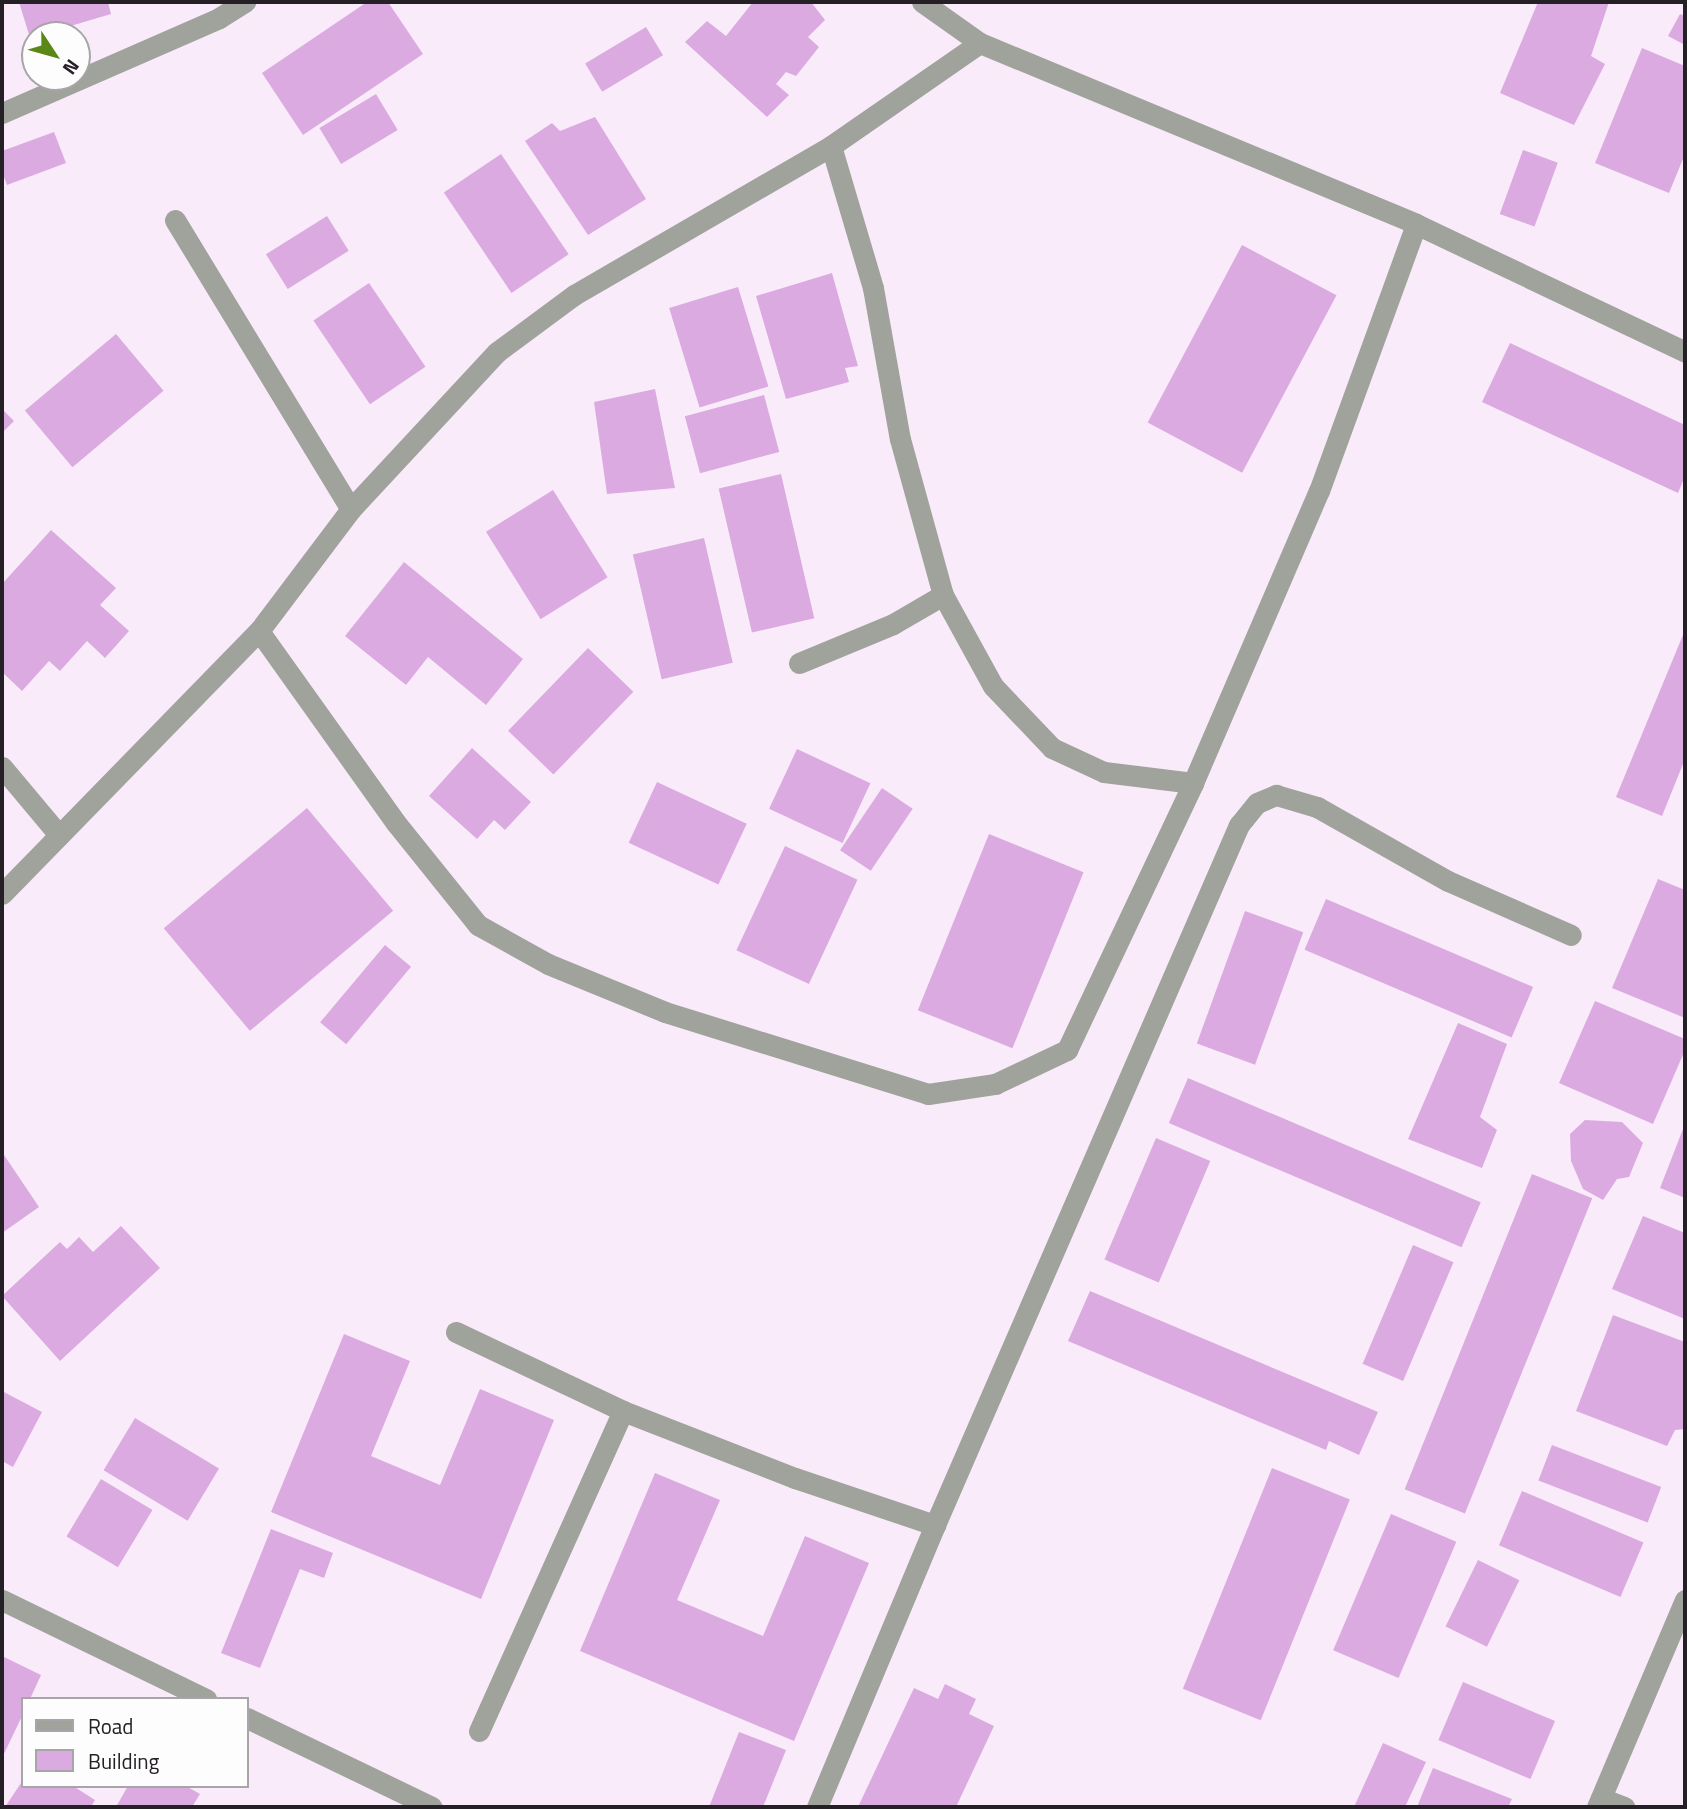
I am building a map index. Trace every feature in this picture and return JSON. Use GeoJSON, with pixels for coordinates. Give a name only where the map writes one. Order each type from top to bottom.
{"type":"FeatureCollection","features":[{"type":"Feature","properties":{"kind":"street"},"geometry":{"type":"LineString","coordinates":[[2,113],[219,18],[245,2]]}},
{"type":"Feature","properties":{"kind":"street"},"geometry":{"type":"LineString","coordinates":[[922,2],[980,43],[1416,224],[1685,352]]}},
{"type":"Feature","properties":{"kind":"street"},"geometry":{"type":"LineString","coordinates":[[2,894],[258,631],[351,509],[497,352],[574,295],[831,146],[980,43]]}},
{"type":"Feature","properties":{"kind":"street"},"geometry":{"type":"LineString","coordinates":[[831,146],[873,288],[900,439],[943,595],[993,686],[1052,748],[1104,772],[1192,783]]}},
{"type":"Feature","properties":{"kind":"street"},"geometry":{"type":"LineString","coordinates":[[175,220],[351,509]]}},
{"type":"Feature","properties":{"kind":"street"},"geometry":{"type":"LineString","coordinates":[[258,631],[396,824],[478,925],[548,964],[666,1012],[928,1094],[995,1084],[1067,1050],[1192,783],[1319,491],[1416,224]]}},
{"type":"Feature","properties":{"kind":"street"},"geometry":{"type":"LineString","coordinates":[[799,663],[881,630],[943,595]]}},
{"type":"Feature","properties":{"kind":"street"},"geometry":{"type":"LineString","coordinates":[[2,767],[59,835]]}},
{"type":"Feature","properties":{"kind":"street"},"geometry":{"type":"LineString","coordinates":[[817,1807],[935,1525],[1239,825],[1257,803],[1276,795],[1317,807],[1448,881],[1572,935]]}},
{"type":"Feature","properties":{"kind":"street"},"geometry":{"type":"LineString","coordinates":[[456,1332],[623,1410],[795,1478],[935,1525]]}},
{"type":"Feature","properties":{"kind":"street"},"geometry":{"type":"LineString","coordinates":[[479,1731],[623,1410]]}},
{"type":"Feature","properties":{"kind":"street"},"geometry":{"type":"LineString","coordinates":[[2,1600],[202,1697]]}},
{"type":"Feature","properties":{"kind":"street"},"geometry":{"type":"LineString","coordinates":[[1624,1807],[1599,1802],[1685,1600]]}},
{"type":"Feature","properties":{"kind":"street"},"geometry":{"type":"LineString","coordinates":[[248,1718],[432,1807]]}},
{"type":"Feature","properties":{"kind":"building"},"geometry":{"type":"Polygon","coordinates":[[[19,2],[108,2],[111,14],[87,21],[25,21],[19,2]]]}},
{"type":"Feature","properties":{"kind":"building"},"geometry":{"type":"Polygon","coordinates":[[[367,2],[388,2],[423,54],[303,135],[262,73],[367,2]]]}},
{"type":"Feature","properties":{"kind":"building"},"geometry":{"type":"Polygon","coordinates":[[[753,2],[811,2],[825,20],[808,37],[819,47],[796,76],[786,72],[776,84],[789,95],[767,117],[685,42],[707,21],[726,36],[753,2]]]}},
{"type":"Feature","properties":{"kind":"building"},"geometry":{"type":"Polygon","coordinates":[[[1538,2],[1609,2],[1591,56],[1605,64],[1574,125],[1500,93],[1538,2]]]}},
{"type":"Feature","properties":{"kind":"building"},"geometry":{"type":"Polygon","coordinates":[[[1680,14],[1685,16],[1685,45],[1668,36],[1680,14]]]}},
{"type":"Feature","properties":{"kind":"building"},"geometry":{"type":"Polygon","coordinates":[[[646,27],[663,55],[602,92],[585,64],[646,27]]]}},
{"type":"Feature","properties":{"kind":"building"},"geometry":{"type":"Polygon","coordinates":[[[1642,48],[1685,66],[1685,154],[1669,193],[1595,163],[1642,48]]]}},
{"type":"Feature","properties":{"kind":"building"},"geometry":{"type":"Polygon","coordinates":[[[376,94],[398,130],[341,164],[319,128],[376,94]]]}},
{"type":"Feature","properties":{"kind":"building"},"geometry":{"type":"Polygon","coordinates":[[[595,117],[646,199],[588,235],[525,141],[552,123],[560,131],[595,117]]]}},
{"type":"Feature","properties":{"kind":"building"},"geometry":{"type":"Polygon","coordinates":[[[54,132],[66,163],[7,185],[2,172],[2,151],[54,132]]]}},
{"type":"Feature","properties":{"kind":"building"},"geometry":{"type":"Polygon","coordinates":[[[1523,150],[1558,163],[1535,227],[1500,214],[1523,150]]]}},
{"type":"Feature","properties":{"kind":"building"},"geometry":{"type":"Polygon","coordinates":[[[501,154],[569,254],[511,293],[444,193],[501,154]]]}},
{"type":"Feature","properties":{"kind":"building"},"geometry":{"type":"Polygon","coordinates":[[[327,216],[349,251],[288,289],[266,254],[327,216]]]}},
{"type":"Feature","properties":{"kind":"building"},"geometry":{"type":"Polygon","coordinates":[[[1242,245],[1336,295],[1242,473],[1148,422],[1242,245]]]}},
{"type":"Feature","properties":{"kind":"building"},"geometry":{"type":"Polygon","coordinates":[[[832,273],[858,366],[845,368],[849,382],[786,399],[756,296],[832,273]]]}},
{"type":"Feature","properties":{"kind":"building"},"geometry":{"type":"Polygon","coordinates":[[[369,283],[425,367],[370,404],[313,320],[369,283]]]}},
{"type":"Feature","properties":{"kind":"building"},"geometry":{"type":"Polygon","coordinates":[[[738,287],[768,386],[700,408],[669,308],[738,287]]]}},
{"type":"Feature","properties":{"kind":"building"},"geometry":{"type":"Polygon","coordinates":[[[116,334],[164,391],[72,467],[25,410],[116,334]]]}},
{"type":"Feature","properties":{"kind":"building"},"geometry":{"type":"Polygon","coordinates":[[[1510,343],[1685,425],[1685,476],[1678,493],[1482,402],[1510,343]]]}},
{"type":"Feature","properties":{"kind":"building"},"geometry":{"type":"Polygon","coordinates":[[[655,389],[675,488],[607,494],[594,402],[655,389]]]}},
{"type":"Feature","properties":{"kind":"building"},"geometry":{"type":"Polygon","coordinates":[[[764,395],[779,452],[700,473],[685,416],[764,395]]]}},
{"type":"Feature","properties":{"kind":"building"},"geometry":{"type":"Polygon","coordinates":[[[2,409],[14,421],[2,433],[2,409]]]}},
{"type":"Feature","properties":{"kind":"building"},"geometry":{"type":"Polygon","coordinates":[[[781,474],[814,618],[752,633],[719,488],[781,474]]]}},
{"type":"Feature","properties":{"kind":"building"},"geometry":{"type":"Polygon","coordinates":[[[553,490],[608,577],[541,619],[486,532],[553,490]]]}},
{"type":"Feature","properties":{"kind":"building"},"geometry":{"type":"Polygon","coordinates":[[[51,530],[116,588],[100,605],[129,631],[105,658],[87,641],[60,671],[49,661],[22,691],[2,672],[2,584],[51,530]]]}},
{"type":"Feature","properties":{"kind":"building"},"geometry":{"type":"Polygon","coordinates":[[[704,538],[733,663],[662,679],[633,554],[704,538]]]}},
{"type":"Feature","properties":{"kind":"building"},"geometry":{"type":"Polygon","coordinates":[[[404,562],[523,659],[486,705],[428,657],[406,685],[345,636],[404,562]]]}},
{"type":"Feature","properties":{"kind":"building"},"geometry":{"type":"Polygon","coordinates":[[[1685,630],[1685,759],[1662,816],[1616,797],[1685,630]]]}},
{"type":"Feature","properties":{"kind":"building"},"geometry":{"type":"Polygon","coordinates":[[[588,648],[633,692],[553,774],[508,731],[588,648]]]}},
{"type":"Feature","properties":{"kind":"building"},"geometry":{"type":"Polygon","coordinates":[[[472,748],[531,802],[505,830],[494,820],[477,839],[429,796],[472,748]]]}},
{"type":"Feature","properties":{"kind":"building"},"geometry":{"type":"Polygon","coordinates":[[[797,749],[870,783],[843,843],[769,809],[797,749]]]}},
{"type":"Feature","properties":{"kind":"building"},"geometry":{"type":"Polygon","coordinates":[[[657,782],[747,824],[718,885],[629,843],[657,782]]]}},
{"type":"Feature","properties":{"kind":"building"},"geometry":{"type":"Polygon","coordinates":[[[882,788],[913,809],[871,871],[840,850],[882,788]]]}},
{"type":"Feature","properties":{"kind":"building"},"geometry":{"type":"Polygon","coordinates":[[[307,808],[393,911],[250,1031],[164,928],[307,808]]]}},
{"type":"Feature","properties":{"kind":"building"},"geometry":{"type":"Polygon","coordinates":[[[989,834],[1084,872],[1012,1048],[918,1010],[989,834]]]}},
{"type":"Feature","properties":{"kind":"building"},"geometry":{"type":"Polygon","coordinates":[[[785,846],[858,880],[809,984],[736,950],[785,846]]]}},
{"type":"Feature","properties":{"kind":"building"},"geometry":{"type":"Polygon","coordinates":[[[1658,879],[1685,890],[1685,1018],[1612,988],[1658,879]]]}},
{"type":"Feature","properties":{"kind":"building"},"geometry":{"type":"Polygon","coordinates":[[[1326,899],[1533,987],[1512,1038],[1305,950],[1326,899]]]}},
{"type":"Feature","properties":{"kind":"building"},"geometry":{"type":"Polygon","coordinates":[[[1245,911],[1303,932],[1255,1065],[1197,1043],[1245,911]]]}},
{"type":"Feature","properties":{"kind":"building"},"geometry":{"type":"Polygon","coordinates":[[[385,945],[411,967],[346,1044],[320,1022],[385,945]]]}},
{"type":"Feature","properties":{"kind":"building"},"geometry":{"type":"Polygon","coordinates":[[[1595,1001],[1685,1039],[1685,1050],[1653,1124],[1559,1083],[1595,1001]]]}},
{"type":"Feature","properties":{"kind":"building"},"geometry":{"type":"Polygon","coordinates":[[[1458,1023],[1507,1044],[1480,1117],[1497,1130],[1482,1168],[1408,1139],[1458,1023]]]}},
{"type":"Feature","properties":{"kind":"building"},"geometry":{"type":"Polygon","coordinates":[[[1188,1078],[1481,1202],[1462,1247],[1169,1123],[1188,1078]]]}},
{"type":"Feature","properties":{"kind":"building"},"geometry":{"type":"Polygon","coordinates":[[[1585,1120],[1622,1122],[1643,1143],[1629,1177],[1617,1179],[1603,1200],[1583,1189],[1571,1161],[1570,1134],[1585,1120]]]}},
{"type":"Feature","properties":{"kind":"building"},"geometry":{"type":"Polygon","coordinates":[[[1683,1129],[1685,1130],[1685,1198],[1660,1188],[1683,1129]]]}},
{"type":"Feature","properties":{"kind":"building"},"geometry":{"type":"Polygon","coordinates":[[[1156,1138],[1210,1161],[1159,1283],[1104,1260],[1156,1138]]]}},
{"type":"Feature","properties":{"kind":"building"},"geometry":{"type":"Polygon","coordinates":[[[2,1152],[39,1207],[2,1233],[2,1152]]]}},
{"type":"Feature","properties":{"kind":"building"},"geometry":{"type":"Polygon","coordinates":[[[1532,1174],[1592,1198],[1465,1514],[1405,1489],[1532,1174]]]}},
{"type":"Feature","properties":{"kind":"building"},"geometry":{"type":"Polygon","coordinates":[[[1643,1216],[1685,1233],[1685,1319],[1612,1289],[1643,1216]]]}},
{"type":"Feature","properties":{"kind":"building"},"geometry":{"type":"Polygon","coordinates":[[[121,1226],[160,1268],[60,1361],[2,1296],[60,1242],[67,1249],[79,1237],[93,1252],[121,1226]]]}},
{"type":"Feature","properties":{"kind":"building"},"geometry":{"type":"Polygon","coordinates":[[[1413,1245],[1454,1262],[1403,1381],[1363,1364],[1413,1245]]]}},
{"type":"Feature","properties":{"kind":"building"},"geometry":{"type":"Polygon","coordinates":[[[1090,1291],[1378,1412],[1359,1455],[1329,1441],[1326,1450],[1068,1341],[1090,1291]]]}},
{"type":"Feature","properties":{"kind":"building"},"geometry":{"type":"Polygon","coordinates":[[[1613,1315],[1685,1342],[1685,1429],[1675,1430],[1667,1446],[1576,1411],[1613,1315]]]}},
{"type":"Feature","properties":{"kind":"building"},"geometry":{"type":"Polygon","coordinates":[[[344,1334],[410,1361],[371,1456],[440,1485],[480,1389],[554,1420],[481,1599],[271,1512],[344,1334]]]}},
{"type":"Feature","properties":{"kind":"building"},"geometry":{"type":"Polygon","coordinates":[[[2,1391],[42,1412],[13,1467],[2,1461],[2,1391]]]}},
{"type":"Feature","properties":{"kind":"building"},"geometry":{"type":"Polygon","coordinates":[[[135,1418],[219,1468],[188,1521],[104,1470],[135,1418]]]}},
{"type":"Feature","properties":{"kind":"building"},"geometry":{"type":"Polygon","coordinates":[[[1552,1445],[1661,1487],[1648,1522],[1538,1480],[1552,1445]]]}},
{"type":"Feature","properties":{"kind":"building"},"geometry":{"type":"Polygon","coordinates":[[[1272,1468],[1350,1499],[1261,1720],[1183,1689],[1272,1468]]]}},
{"type":"Feature","properties":{"kind":"building"},"geometry":{"type":"Polygon","coordinates":[[[655,1473],[720,1500],[677,1600],[763,1636],[805,1536],[869,1563],[794,1741],[580,1651],[655,1473]]]}},
{"type":"Feature","properties":{"kind":"building"},"geometry":{"type":"Polygon","coordinates":[[[101,1479],[152,1510],[118,1567],[66,1536],[101,1479]]]}},
{"type":"Feature","properties":{"kind":"building"},"geometry":{"type":"Polygon","coordinates":[[[1522,1491],[1644,1543],[1620,1597],[1499,1545],[1522,1491]]]}},
{"type":"Feature","properties":{"kind":"building"},"geometry":{"type":"Polygon","coordinates":[[[1391,1514],[1456,1542],[1399,1678],[1333,1650],[1391,1514]]]}},
{"type":"Feature","properties":{"kind":"building"},"geometry":{"type":"Polygon","coordinates":[[[271,1529],[333,1553],[324,1578],[300,1569],[260,1668],[221,1653],[271,1529]]]}},
{"type":"Feature","properties":{"kind":"building"},"geometry":{"type":"Polygon","coordinates":[[[1478,1560],[1519,1580],[1487,1647],[1446,1627],[1478,1560]]]}},
{"type":"Feature","properties":{"kind":"building"},"geometry":{"type":"Polygon","coordinates":[[[2,1656],[41,1675],[31,1697],[21,1697],[21,1718],[2,1758],[2,1656]]]}},
{"type":"Feature","properties":{"kind":"building"},"geometry":{"type":"Polygon","coordinates":[[[1463,1682],[1555,1721],[1530,1779],[1438,1740],[1463,1682]]]}},
{"type":"Feature","properties":{"kind":"building"},"geometry":{"type":"Polygon","coordinates":[[[945,1684],[976,1699],[969,1714],[994,1726],[956,1807],[858,1807],[914,1688],[938,1699],[945,1684]]]}},
{"type":"Feature","properties":{"kind":"building"},"geometry":{"type":"Polygon","coordinates":[[[739,1732],[786,1750],[763,1807],[709,1807],[739,1732]]]}},
{"type":"Feature","properties":{"kind":"building"},"geometry":{"type":"Polygon","coordinates":[[[1383,1743],[1426,1762],[1405,1807],[1354,1807],[1383,1743]]]}},
{"type":"Feature","properties":{"kind":"building"},"geometry":{"type":"Polygon","coordinates":[[[1433,1768],[1512,1799],[1508,1807],[1417,1807],[1433,1768]]]}},
{"type":"Feature","properties":{"kind":"building"},"geometry":{"type":"Polygon","coordinates":[[[21,1783],[21,1788],[76,1788],[95,1800],[91,1807],[5,1807],[21,1783]]]}},
{"type":"Feature","properties":{"kind":"building"},"geometry":{"type":"Polygon","coordinates":[[[127,1788],[190,1788],[200,1794],[192,1807],[116,1807],[127,1788]]]}}]}
